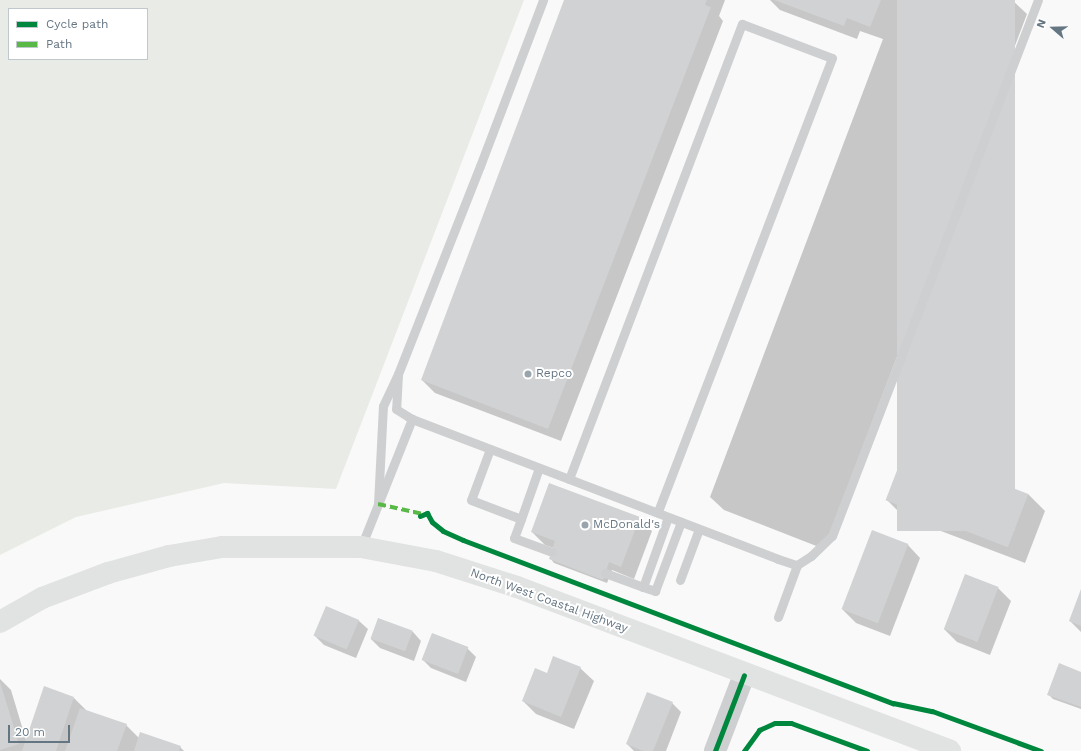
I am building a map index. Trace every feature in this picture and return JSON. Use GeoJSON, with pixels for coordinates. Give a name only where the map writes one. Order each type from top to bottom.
{"type":"FeatureCollection","features":[{"type":"Feature","properties":{"kind":"highway","name":"North West Coastal Highway"},"geometry":{"type":"LineString","coordinates":[[0,622],[42,598],[108,573],[169,556],[222,547],[362,547],[436,561],[517,586],[744,675],[950,751]]}},
{"type":"Feature","properties":{"kind":"street"},"geometry":{"type":"LineString","coordinates":[[715,751],[744,675]]}},
{"type":"Feature","properties":{"kind":"lane"},"geometry":{"type":"LineString","coordinates":[[378,504],[383,406],[398,374],[543,0]]}},
{"type":"Feature","properties":{"kind":"lane"},"geometry":{"type":"LineString","coordinates":[[778,617],[797,565],[811,556],[832,536],[1038,0]]}},
{"type":"Feature","properties":{"kind":"lane"},"geometry":{"type":"LineString","coordinates":[[568,479],[742,24],[832,58],[657,513]]}},
{"type":"Feature","properties":{"kind":"lane"},"geometry":{"type":"LineString","coordinates":[[398,374],[396,409],[412,419],[797,565]]}},
{"type":"Feature","properties":{"kind":"lane"},"geometry":{"type":"LineString","coordinates":[[362,547],[412,419]]}},
{"type":"Feature","properties":{"kind":"lane"},"geometry":{"type":"LineString","coordinates":[[490,449],[471,500],[521,519]]}},
{"type":"Feature","properties":{"kind":"lane"},"geometry":{"type":"LineString","coordinates":[[539,468],[514,538],[552,552]]}},
{"type":"Feature","properties":{"kind":"lane"},"geometry":{"type":"LineString","coordinates":[[643,587],[668,517]]}},
{"type":"Feature","properties":{"kind":"lane"},"geometry":{"type":"LineString","coordinates":[[605,573],[655,591],[681,522]]}},
{"type":"Feature","properties":{"kind":"lane"},"geometry":{"type":"LineString","coordinates":[[680,580],[699,529]]}},
{"type":"Feature","properties":{"kind":"shaded area"},"geometry":{"type":"Polygon","coordinates":[[[0,0],[524,0],[336,489],[224,483],[76,517],[0,555],[0,0]]]}},
{"type":"Feature","properties":{"kind":"building"},"geometry":{"type":"Polygon","coordinates":[[[564,0],[707,0],[705,5],[711,7],[548,429],[421,380],[564,0]]]}},
{"type":"Feature","properties":{"kind":"building"},"geometry":{"type":"Polygon","coordinates":[[[774,0],[881,0],[870,27],[847,18],[844,26],[774,0]]]}},
{"type":"Feature","properties":{"kind":"building"},"geometry":{"type":"Polygon","coordinates":[[[897,0],[1015,0],[1015,531],[897,531],[897,0]]]}},
{"type":"Feature","properties":{"kind":"building"},"geometry":{"type":"Polygon","coordinates":[[[906,447],[1028,494],[1008,547],[886,500],[906,447]]]}},
{"type":"Feature","properties":{"kind":"building","name":"McDonald's"},"geometry":{"type":"Polygon","coordinates":[[[549,483],[640,517],[621,567],[609,562],[603,580],[549,559],[555,541],[531,532],[549,483]]]}},
{"type":"Feature","properties":{"kind":"building"},"geometry":{"type":"Polygon","coordinates":[[[872,530],[908,544],[878,623],[842,609],[872,530]]]}},
{"type":"Feature","properties":{"kind":"building"},"geometry":{"type":"Polygon","coordinates":[[[965,574],[999,587],[977,642],[944,629],[965,574]]]}},
{"type":"Feature","properties":{"kind":"building"},"geometry":{"type":"Polygon","coordinates":[[[1081,589],[1081,626],[1069,621],[1081,589]]]}},
{"type":"Feature","properties":{"kind":"building"},"geometry":{"type":"Polygon","coordinates":[[[326,606],[359,620],[347,650],[313,635],[326,606]]]}},
{"type":"Feature","properties":{"kind":"building"},"geometry":{"type":"Polygon","coordinates":[[[378,618],[413,631],[405,651],[370,639],[378,618]]]}},
{"type":"Feature","properties":{"kind":"building"},"geometry":{"type":"Polygon","coordinates":[[[432,633],[468,647],[458,674],[422,660],[432,633]]]}},
{"type":"Feature","properties":{"kind":"building"},"geometry":{"type":"Polygon","coordinates":[[[553,656],[581,667],[561,717],[522,701],[535,668],[547,673],[553,656]]]}},
{"type":"Feature","properties":{"kind":"building"},"geometry":{"type":"Polygon","coordinates":[[[1059,663],[1081,672],[1081,707],[1047,695],[1059,663]]]}},
{"type":"Feature","properties":{"kind":"building"},"geometry":{"type":"Polygon","coordinates":[[[0,682],[19,744],[0,750],[0,682]]]}},
{"type":"Feature","properties":{"kind":"building"},"geometry":{"type":"Polygon","coordinates":[[[44,686],[74,697],[56,751],[22,751],[44,686]]]}},
{"type":"Feature","properties":{"kind":"building"},"geometry":{"type":"Polygon","coordinates":[[[647,692],[673,702],[653,751],[643,751],[626,744],[647,692]]]}},
{"type":"Feature","properties":{"kind":"building"},"geometry":{"type":"Polygon","coordinates":[[[80,708],[127,724],[117,751],[65,751],[80,708]]]}},
{"type":"Feature","properties":{"kind":"building"},"geometry":{"type":"Polygon","coordinates":[[[140,732],[181,746],[179,751],[134,751],[140,732]]]}},
{"type":"Feature","properties":{"kind":"marked path"},"geometry":{"type":"LineString","coordinates":[[378,504],[423,514]]}},
{"type":"Feature","properties":{"kind":"cycle path"},"geometry":{"type":"LineString","coordinates":[[420,516],[427,513],[432,522],[443,531],[463,540],[893,703],[932,711],[1041,751]]}},
{"type":"Feature","properties":{"kind":"cycle path"},"geometry":{"type":"LineString","coordinates":[[715,751],[744,675]]}},
{"type":"Feature","properties":{"kind":"cycle path"},"geometry":{"type":"LineString","coordinates":[[744,751],[759,730],[775,723],[791,723],[867,751]]}},
{"type":"Feature","properties":{"kind":"place","name":"Repco"},"geometry":{"type":"Point","coordinates":[528,374]}},
{"type":"Feature","properties":{"kind":"place","name":"McDonald's"},"geometry":{"type":"Point","coordinates":[585,525]}}]}
